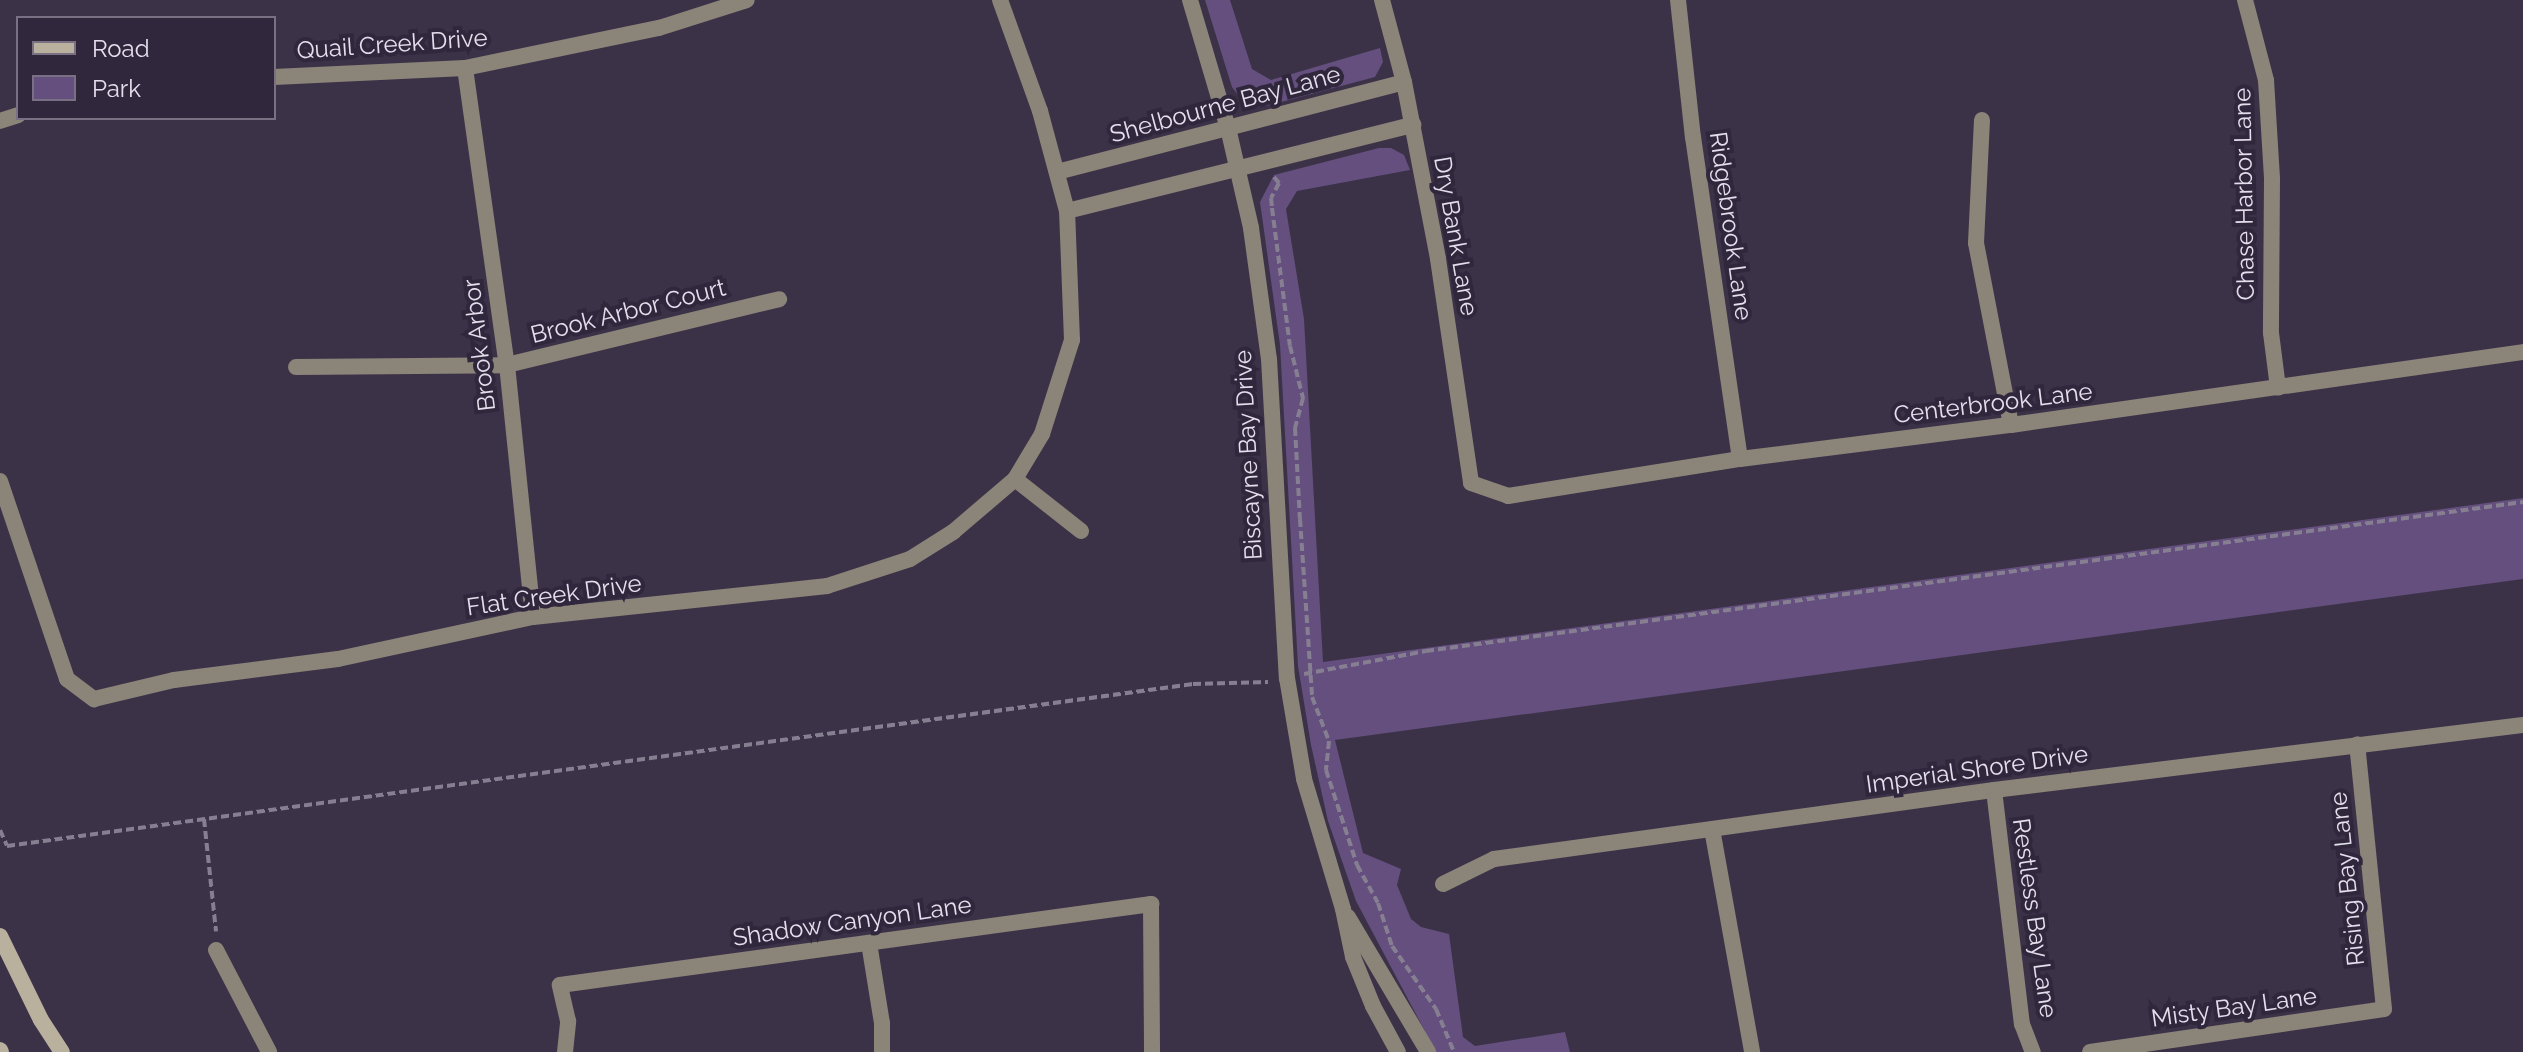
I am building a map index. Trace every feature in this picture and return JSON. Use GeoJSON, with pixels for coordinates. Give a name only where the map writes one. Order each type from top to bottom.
{"type":"FeatureCollection","features":[{"type":"Feature","properties":{"kind":"main road"},"geometry":{"type":"LineString","coordinates":[[0,936],[41,1020],[62,1052]]}},
{"type":"Feature","properties":{"kind":"street","name":"Quail Creek Drive"},"geometry":{"type":"LineString","coordinates":[[276,77],[465,68],[659,28],[747,0]]}},
{"type":"Feature","properties":{"kind":"street","name":"Flat Creek Drive"},"geometry":{"type":"LineString","coordinates":[[0,481],[67,679],[94,699],[174,680],[338,659],[533,617],[827,586],[910,559],[953,532],[1015,479],[1042,434],[1072,340],[1067,211],[1040,111],[1000,0]]}},
{"type":"Feature","properties":{"kind":"street","name":"Biscayne Bay Drive"},"geometry":{"type":"LineString","coordinates":[[1190,0],[1228,128],[1251,228],[1269,359],[1287,678],[1304,779],[1343,909],[1353,957],[1373,1006],[1398,1052]]}},
{"type":"Feature","properties":{"kind":"street","name":"Dry Bank Lane"},"geometry":{"type":"LineString","coordinates":[[1382,0],[1404,82],[1438,259],[1471,483]]}},
{"type":"Feature","properties":{"kind":"street","name":"Ridgebrook Lane"},"geometry":{"type":"LineString","coordinates":[[1678,0],[1693,137],[1740,459]]}},
{"type":"Feature","properties":{"kind":"street","name":"Chase Harbor Lane"},"geometry":{"type":"LineString","coordinates":[[2245,0],[2266,80],[2272,178],[2271,333],[2278,388]]}},
{"type":"Feature","properties":{"kind":"street","name":"Brook Arbor"},"geometry":{"type":"LineString","coordinates":[[465,68],[507,365],[533,617]]}},
{"type":"Feature","properties":{"kind":"street","name":"Shelbourne Bay Lane"},"geometry":{"type":"LineString","coordinates":[[1057,172],[1404,82]]}},
{"type":"Feature","properties":{"kind":"street"},"geometry":{"type":"LineString","coordinates":[[1982,120],[1976,243],[2011,425]]}},
{"type":"Feature","properties":{"kind":"street"},"geometry":{"type":"LineString","coordinates":[[1067,211],[1413,125]]}},
{"type":"Feature","properties":{"kind":"street","name":"Brook Arbor Court"},"geometry":{"type":"LineString","coordinates":[[296,367],[507,365],[779,299]]}},
{"type":"Feature","properties":{"kind":"street","name":"Centerbrook Lane"},"geometry":{"type":"LineString","coordinates":[[1471,483],[1508,496],[1740,459],[2011,425],[2523,352]]}},
{"type":"Feature","properties":{"kind":"street"},"geometry":{"type":"LineString","coordinates":[[1015,479],[1081,531]]}},
{"type":"Feature","properties":{"kind":"street","name":"Imperial Shore Drive"},"geometry":{"type":"LineString","coordinates":[[1443,884],[1494,859],[1994,790],[2523,725]]}},
{"type":"Feature","properties":{"kind":"street","name":"Rising Bay Lane"},"geometry":{"type":"LineString","coordinates":[[2357,744],[2384,1009]]}},
{"type":"Feature","properties":{"kind":"street","name":"Restless Bay Lane"},"geometry":{"type":"LineString","coordinates":[[1994,790],[2022,1024],[2033,1052]]}},
{"type":"Feature","properties":{"kind":"street"},"geometry":{"type":"LineString","coordinates":[[1712,829],[1752,1052]]}},
{"type":"Feature","properties":{"kind":"street","name":"Shadow Canyon Lane"},"geometry":{"type":"LineString","coordinates":[[565,1052],[568,1021],[560,985],[1151,904],[1152,1052]]}},
{"type":"Feature","properties":{"kind":"street","name":"Biscayne Bay Drive"},"geometry":{"type":"LineString","coordinates":[[1343,909],[1428,1052]]}},
{"type":"Feature","properties":{"kind":"street"},"geometry":{"type":"LineString","coordinates":[[869,943],[882,1023],[882,1052]]}},
{"type":"Feature","properties":{"kind":"street"},"geometry":{"type":"LineString","coordinates":[[216,950],[269,1052]]}},
{"type":"Feature","properties":{"kind":"street","name":"Misty Bay Lane"},"geometry":{"type":"LineString","coordinates":[[2090,1052],[2384,1009]]}},
{"type":"Feature","properties":{"kind":"path"},"geometry":{"type":"LineString","coordinates":[[1261,163],[1279,183],[1271,198],[1272,208],[1290,346],[1303,398],[1295,428],[1313,671],[1312,697],[1329,741],[1326,770],[1357,865],[1378,903],[1392,946],[1436,1009],[1454,1052]]}},
{"type":"Feature","properties":{"kind":"path"},"geometry":{"type":"LineString","coordinates":[[0,830],[7,846],[1193,684],[1254,685],[1426,651],[2523,502]]}},
{"type":"Feature","properties":{"kind":"path"},"geometry":{"type":"LineString","coordinates":[[204,819],[217,916],[216,950]]}},
{"type":"Feature","properties":{"kind":"green space"},"geometry":{"type":"Polygon","coordinates":[[[1205,0],[1230,0],[1252,69],[1271,80],[1380,48],[1383,62],[1375,77],[1266,106],[1253,105],[1241,99],[1232,87],[1205,0]]]}},
{"type":"Feature","properties":{"kind":"green space"},"geometry":{"type":"Polygon","coordinates":[[[1379,148],[1391,148],[1404,155],[1410,170],[1297,191],[1286,209],[1304,319],[1323,662],[2523,498],[2523,579],[1335,740],[1363,853],[1401,869],[1397,885],[1411,919],[1421,927],[1449,934],[1463,1037],[1475,1046],[1565,1032],[1570,1052],[1436,1052],[1356,901],[1328,821],[1311,745],[1298,666],[1280,345],[1260,202],[1274,175],[1379,148]]]}}]}
